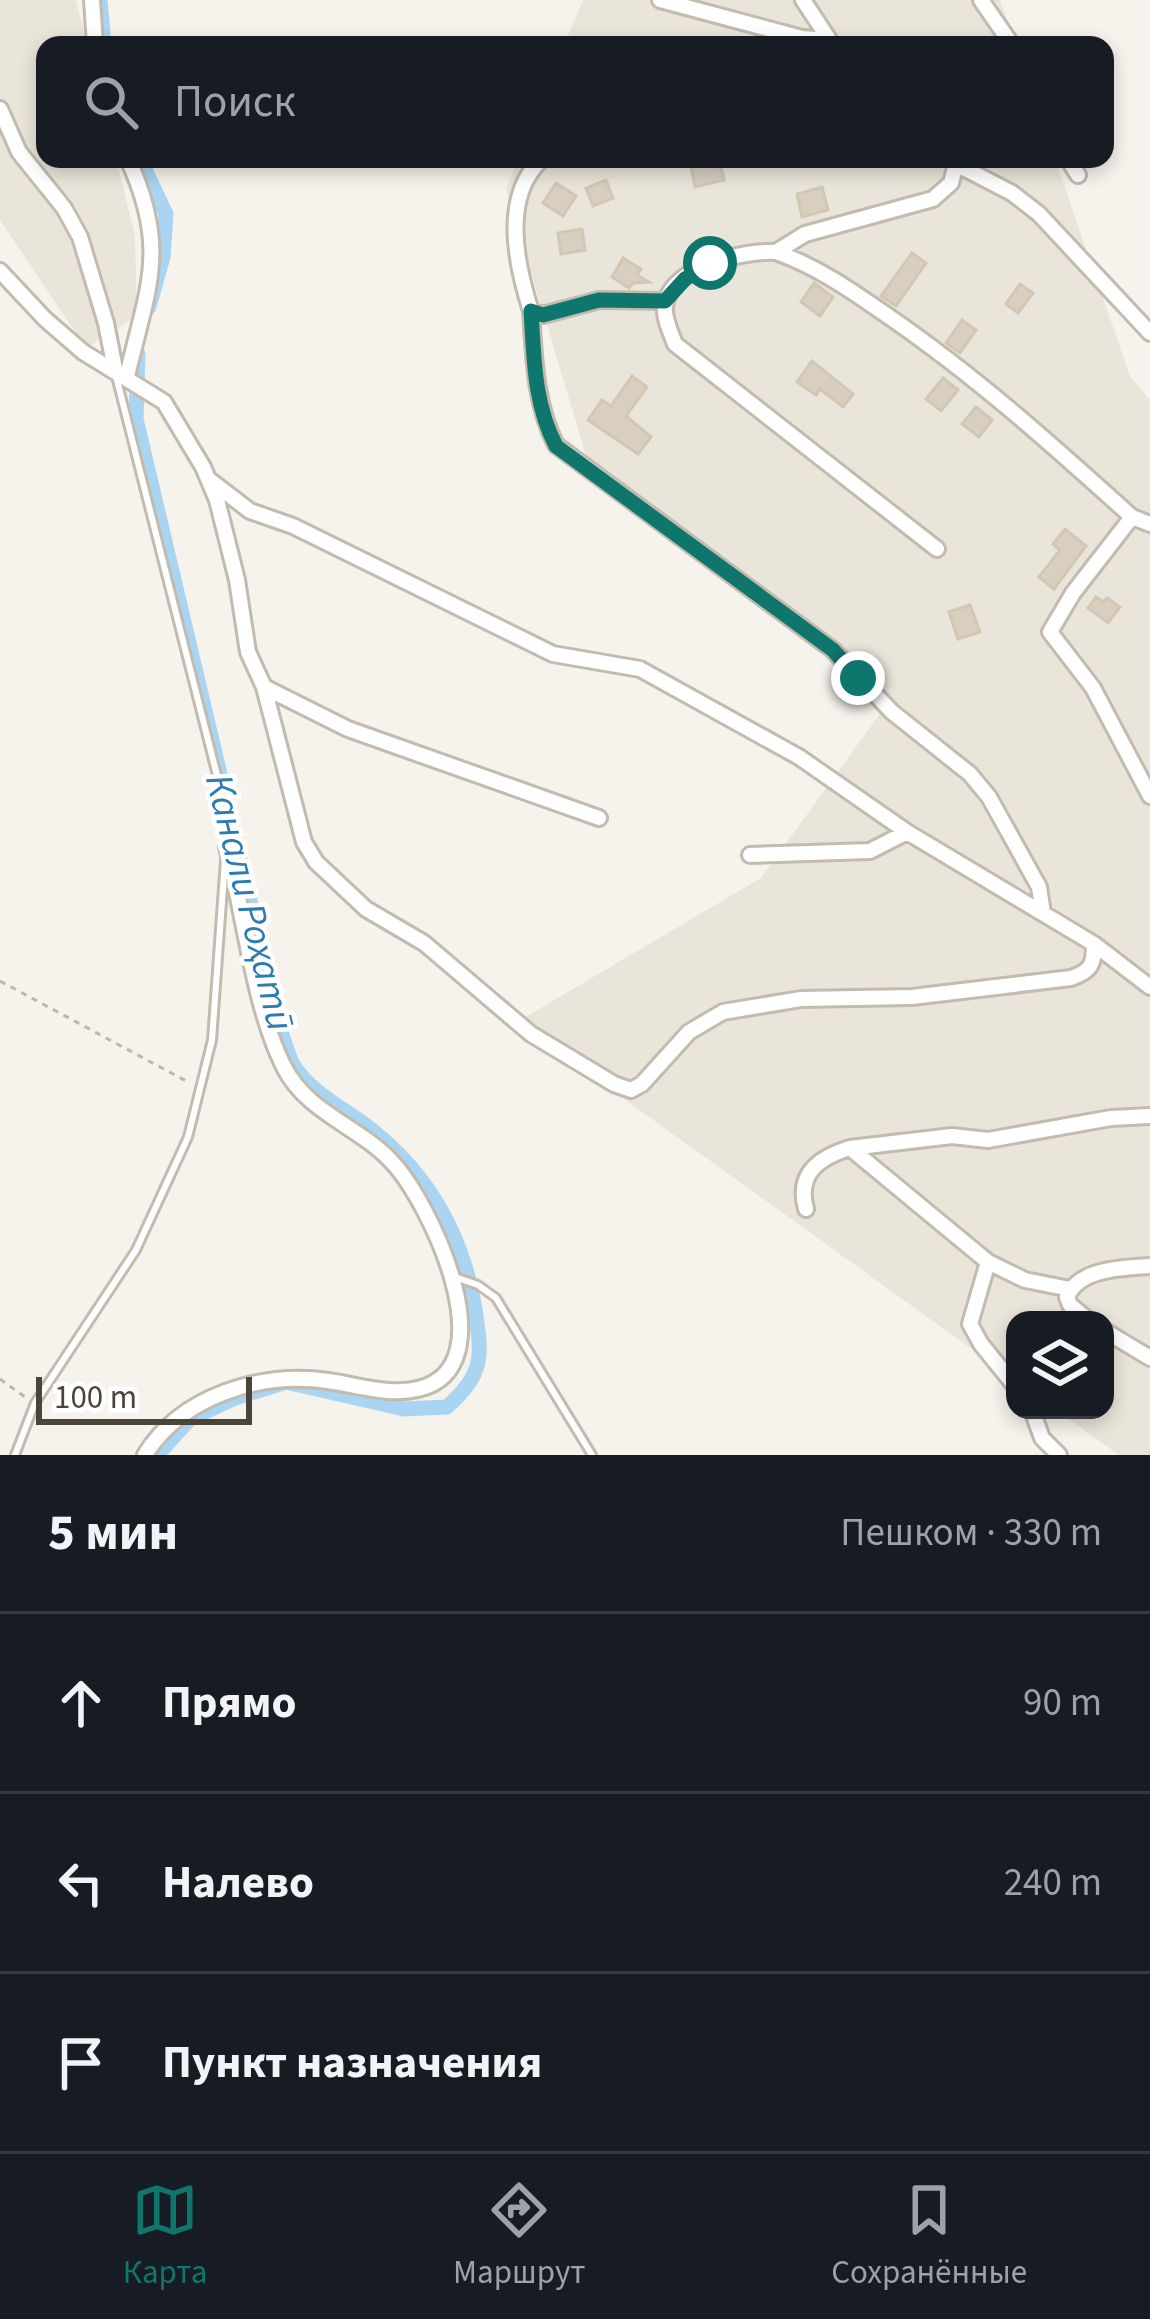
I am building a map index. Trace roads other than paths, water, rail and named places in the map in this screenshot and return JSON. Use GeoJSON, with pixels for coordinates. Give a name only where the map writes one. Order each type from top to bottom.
{"type":"FeatureCollection","features":[{"type":"Feature","properties":{"kind":"street"},"geometry":{"type":"LineString","coordinates":[[92,0],[94,36]]}},
{"type":"Feature","properties":{"kind":"street"},"geometry":{"type":"LineString","coordinates":[[660,0],[795,36]]}},
{"type":"Feature","properties":{"kind":"street"},"geometry":{"type":"LineString","coordinates":[[803,0],[827,36]]}},
{"type":"Feature","properties":{"kind":"street"},"geometry":{"type":"LineString","coordinates":[[981,0],[1006,36]]}},
{"type":"Feature","properties":{"kind":"street"},"geometry":{"type":"LineString","coordinates":[[0,109],[20,152],[64,208],[80,237],[129,377]]}},
{"type":"Feature","properties":{"kind":"street"},"geometry":{"type":"LineString","coordinates":[[129,377],[154,255],[150,215],[132,168]]}},
{"type":"Feature","properties":{"kind":"street"},"geometry":{"type":"LineString","coordinates":[[534,168],[526,178],[515,214],[531,311],[535,374],[544,423],[556,446],[833,650],[892,712],[970,774],[989,796],[1039,887],[1043,913]]}},
{"type":"Feature","properties":{"kind":"street"},"geometry":{"type":"LineString","coordinates":[[776,252],[806,235],[933,199],[951,183],[952,168]]}},
{"type":"Feature","properties":{"kind":"street"},"geometry":{"type":"LineString","coordinates":[[964,168],[1040,214],[1150,333]]}},
{"type":"Feature","properties":{"kind":"street"},"geometry":{"type":"LineString","coordinates":[[1074,168],[1078,175]]}},
{"type":"Feature","properties":{"kind":"street"},"geometry":{"type":"LineString","coordinates":[[938,549],[675,344],[664,314],[665,301],[698,268],[744,253],[776,252],[817,267],[1021,415],[1132,517],[1150,524]]}},
{"type":"Feature","properties":{"kind":"street"},"geometry":{"type":"LineString","coordinates":[[0,271],[83,352],[164,402],[208,479],[237,580],[248,652],[264,687],[304,842],[316,862],[366,909],[424,943],[515,1022],[625,1088],[636,1088],[688,1032],[723,1012],[801,999],[912,997],[1071,978],[1088,972],[1094,964],[1094,944]]}},
{"type":"Feature","properties":{"kind":"street"},"geometry":{"type":"LineString","coordinates":[[531,311],[543,315],[599,300],[665,301]]}},
{"type":"Feature","properties":{"kind":"street"},"geometry":{"type":"LineString","coordinates":[[208,479],[250,511],[292,526],[554,654],[640,669],[799,757],[907,832],[1094,944],[1150,987]]}},
{"type":"Feature","properties":{"kind":"street"},"geometry":{"type":"LineString","coordinates":[[1132,517],[1073,593],[1050,632],[1113,721],[1150,796]]}},
{"type":"Feature","properties":{"kind":"street"},"geometry":{"type":"LineString","coordinates":[[264,687],[348,729],[599,818]]}},
{"type":"Feature","properties":{"kind":"street"},"geometry":{"type":"LineString","coordinates":[[750,855],[870,851],[907,832]]}},
{"type":"Feature","properties":{"kind":"street"},"geometry":{"type":"LineString","coordinates":[[145,1455],[176,1419],[248,1384],[303,1378],[395,1391],[438,1381],[455,1358],[460,1336],[458,1277],[421,1204],[392,1162],[308,1100],[283,1065],[227,848]]}},
{"type":"Feature","properties":{"kind":"street"},"geometry":{"type":"LineString","coordinates":[[806,1209],[802,1196],[807,1173],[823,1156],[850,1148],[952,1136],[988,1140],[1111,1118],[1150,1116]]}},
{"type":"Feature","properties":{"kind":"street"},"geometry":{"type":"LineString","coordinates":[[850,1148],[988,1262],[1025,1280],[1070,1289],[1091,1275],[1150,1266]]}},
{"type":"Feature","properties":{"kind":"street"},"geometry":{"type":"LineString","coordinates":[[988,1262],[970,1324],[1006,1375]]}},
{"type":"Feature","properties":{"kind":"street"},"geometry":{"type":"LineString","coordinates":[[1070,1289],[1070,1305],[1077,1311]]}},
{"type":"Feature","properties":{"kind":"street"},"geometry":{"type":"LineString","coordinates":[[1114,1336],[1150,1358]]}},
{"type":"Feature","properties":{"kind":"street"},"geometry":{"type":"LineString","coordinates":[[1035,1419],[1042,1438],[1059,1455]]}},
{"type":"Feature","properties":{"kind":"lane"},"geometry":{"type":"LineString","coordinates":[[15,1455],[35,1403],[136,1250],[188,1137],[212,1040],[227,848],[224,802],[129,377]]}},
{"type":"Feature","properties":{"kind":"lane"},"geometry":{"type":"LineString","coordinates":[[458,1277],[496,1298],[592,1455]]}},
{"type":"Feature","properties":{"kind":"waterway","name":"Канали Роҳатӣ"},"geometry":{"type":"LineString","coordinates":[[100,0],[103,36]]}},
{"type":"Feature","properties":{"kind":"waterway","name":"Канали Роҳатӣ"},"geometry":{"type":"LineString","coordinates":[[144,168],[166,214],[163,257],[149,307]]}},
{"type":"Feature","properties":{"kind":"waterway","name":"Канали Роҳатӣ"},"geometry":{"type":"LineString","coordinates":[[138,354],[136,419],[281,1032],[294,1066],[310,1085],[393,1148],[441,1210],[470,1283],[479,1352],[468,1384],[447,1407],[404,1409],[286,1382],[190,1419],[157,1455]]}}]}
